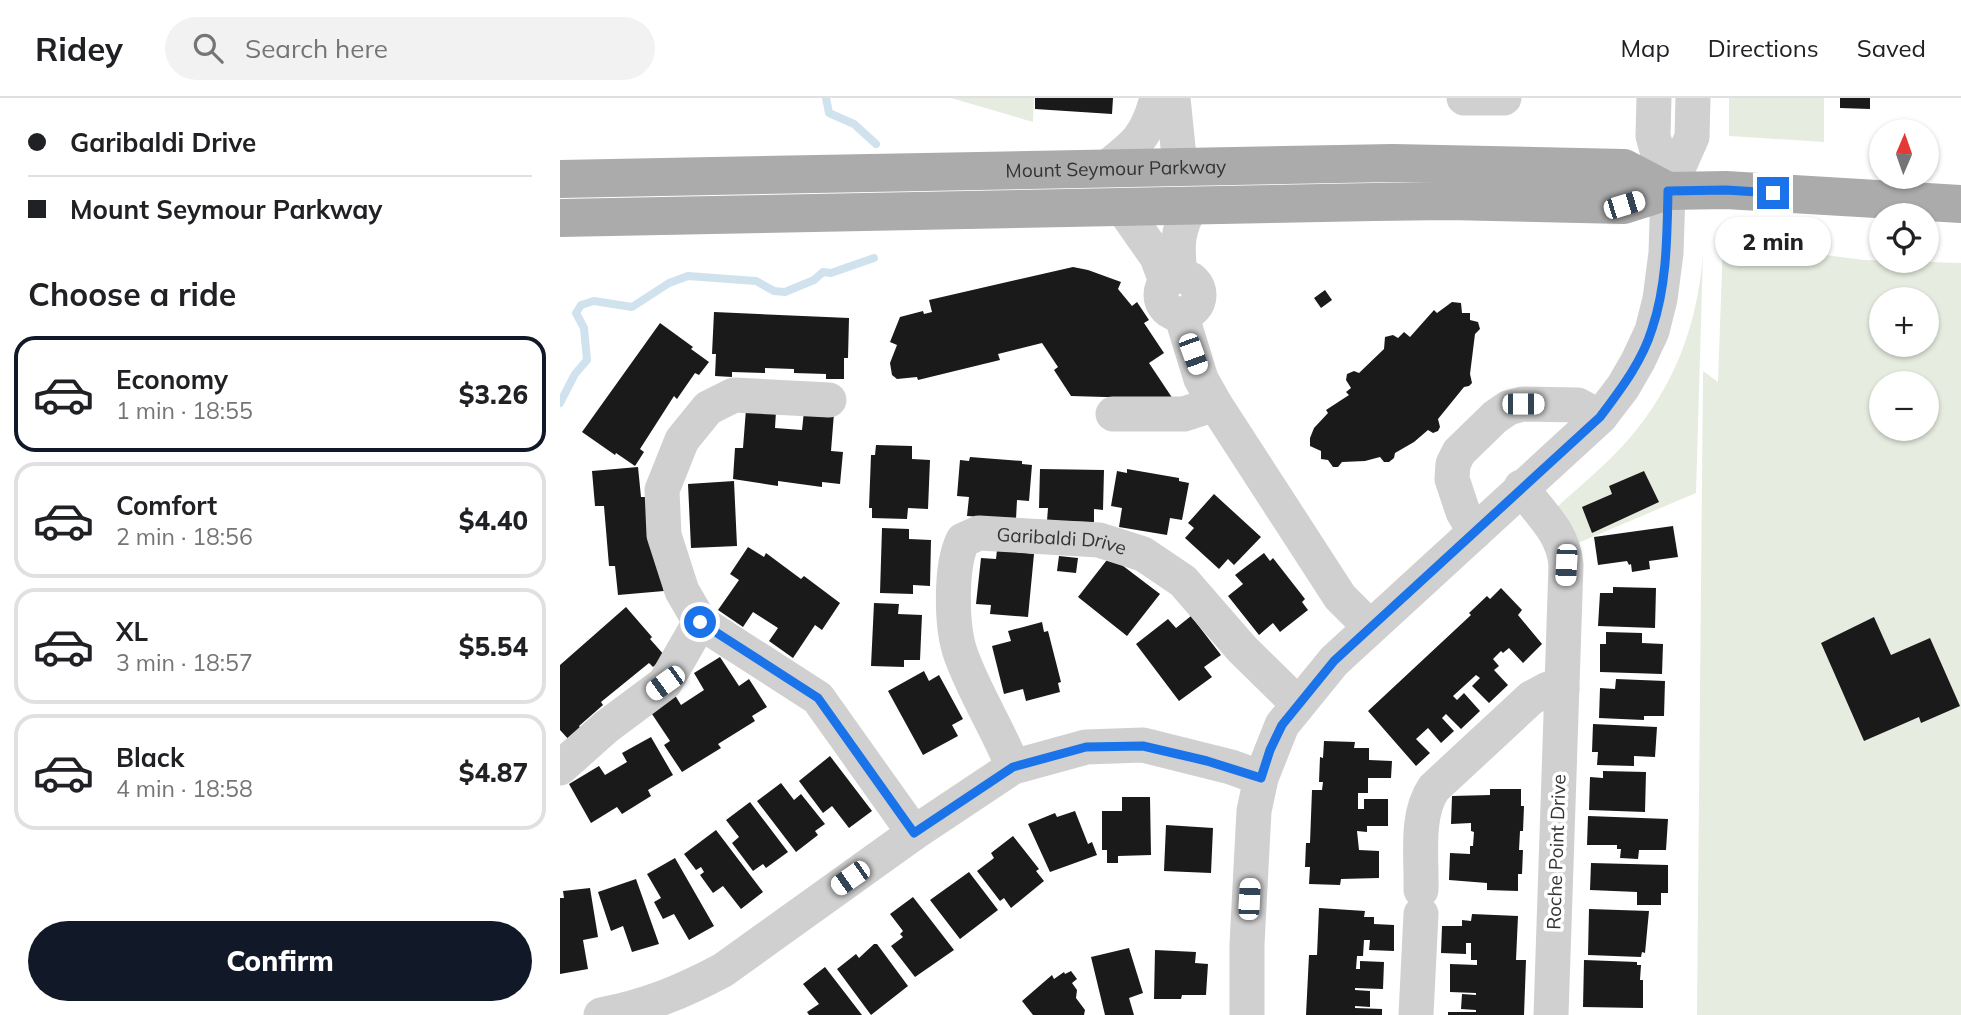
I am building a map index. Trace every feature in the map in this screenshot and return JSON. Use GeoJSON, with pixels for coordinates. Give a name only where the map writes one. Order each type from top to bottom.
{"type":"FeatureCollection","features":[{"type":"Feature","properties":{"kind":"main road","name":"Mount Seymour Parkway"},"geometry":{"type":"LineString","coordinates":[[560,179],[1393,163],[1623,168],[1668,191]]}},
{"type":"Feature","properties":{"kind":"main road"},"geometry":{"type":"LineString","coordinates":[[1176,206],[1180,167]]}},
{"type":"Feature","properties":{"kind":"main road","name":"Mount Seymour Parkway"},"geometry":{"type":"LineString","coordinates":[[560,218],[1436,201],[1624,205],[1668,191],[1726,190],[1961,204]]}},
{"type":"Feature","properties":{"kind":"street"},"geometry":{"type":"LineString","coordinates":[[1106,168],[1129,150],[1147,130],[1157,98]]}},
{"type":"Feature","properties":{"kind":"street"},"geometry":{"type":"LineString","coordinates":[[1173,98],[1180,167]]}},
{"type":"Feature","properties":{"kind":"street"},"geometry":{"type":"LineString","coordinates":[[1464,98],[1504,98]]}},
{"type":"Feature","properties":{"kind":"street"},"geometry":{"type":"LineString","coordinates":[[1247,1015],[1247,944],[1253,824],[1261,778],[1282,725],[1334,661],[1600,417],[1628,378],[1652,331],[1660,299],[1666,253],[1668,191],[1653,136],[1654,98]]}},
{"type":"Feature","properties":{"kind":"street"},"geometry":{"type":"LineString","coordinates":[[1668,191],[1692,137],[1693,98]]}},
{"type":"Feature","properties":{"kind":"street"},"geometry":{"type":"LineString","coordinates":[[1176,206],[1181,224],[1173,279],[1162,288],[1163,304],[1174,313],[1181,314],[1201,379],[1215,404],[1340,597],[1370,627]]}},
{"type":"Feature","properties":{"kind":"street"},"geometry":{"type":"LineString","coordinates":[[1122,207],[1173,279]]}},
{"type":"Feature","properties":{"kind":"street"},"geometry":{"type":"LineString","coordinates":[[829,400],[734,395],[708,408],[682,440],[662,490],[664,535],[682,591],[700,622],[818,698],[914,833]]}},
{"type":"Feature","properties":{"kind":"street"},"geometry":{"type":"LineString","coordinates":[[1113,414],[1184,414],[1215,404]]}},
{"type":"Feature","properties":{"kind":"street"},"geometry":{"type":"LineString","coordinates":[[1475,532],[1463,512],[1452,479],[1453,464],[1460,452],[1494,417],[1508,408],[1523,404],[1559,404],[1578,405],[1600,417]]}},
{"type":"Feature","properties":{"kind":"street","name":"Roche Point Drive"},"geometry":{"type":"LineString","coordinates":[[1521,487],[1550,523],[1564,548],[1551,1015]]}},
{"type":"Feature","properties":{"kind":"street","name":"Garibaldi Drive"},"geometry":{"type":"LineString","coordinates":[[1013,767],[960,653],[952,596],[957,551],[963,540],[979,533],[1099,540],[1143,554],[1183,580],[1242,649],[1298,704]]}},
{"type":"Feature","properties":{"kind":"street"},"geometry":{"type":"LineString","coordinates":[[560,768],[606,727],[665,683],[700,622]]}},
{"type":"Feature","properties":{"kind":"street"},"geometry":{"type":"LineString","coordinates":[[1416,1015],[1423,813],[1428,797],[1434,788],[1531,698],[1548,689],[1562,689]]}},
{"type":"Feature","properties":{"kind":"street"},"geometry":{"type":"LineString","coordinates":[[601,1015],[644,1011],[723,970],[914,833],[1013,767],[1086,747],[1143,746],[1219,764],[1261,778]]}},
{"type":"Feature","properties":{"kind":"shaded area"},"geometry":{"type":"Polygon","coordinates":[[[951,98],[1034,98],[1033,122],[951,98]]]}},
{"type":"Feature","properties":{"kind":"shaded area"},"geometry":{"type":"Polygon","coordinates":[[[1729,98],[1824,98],[1824,142],[1729,136],[1729,98]]]}},
{"type":"Feature","properties":{"kind":"shaded area"},"geometry":{"type":"Polygon","coordinates":[[[1723,242],[1869,260],[1869,273],[1939,273],[1939,262],[1961,263],[1961,1015],[1697,1015],[1703,371],[1718,382],[1723,242]]]}},
{"type":"Feature","properties":{"kind":"shaded area"},"geometry":{"type":"Polygon","coordinates":[[[1703,253],[1696,493],[1578,543],[1557,507],[1620,449],[1659,398],[1681,353],[1689,329],[1696,304],[1703,253]]]}},
{"type":"Feature","properties":{"kind":"building"},"geometry":{"type":"Polygon","coordinates":[[[1035,98],[1113,98],[1112,114],[1035,109],[1035,98]]]}},
{"type":"Feature","properties":{"kind":"building"},"geometry":{"type":"Polygon","coordinates":[[[1840,98],[1870,98],[1870,109],[1840,108],[1840,98]]]}},
{"type":"Feature","properties":{"kind":"building"},"geometry":{"type":"Polygon","coordinates":[[[1073,267],[1121,282],[1118,289],[1132,306],[1137,302],[1149,320],[1144,323],[1164,353],[1149,363],[1173,399],[1071,396],[1054,370],[1058,367],[1042,343],[998,354],[1000,360],[918,380],[917,377],[897,379],[892,375],[890,363],[897,345],[890,342],[900,317],[923,311],[924,314],[932,312],[929,300],[1073,267]]]}},
{"type":"Feature","properties":{"kind":"building"},"geometry":{"type":"Polygon","coordinates":[[[1325,290],[1332,300],[1321,308],[1314,298],[1325,290]]]}},
{"type":"Feature","properties":{"kind":"building"},"geometry":{"type":"Polygon","coordinates":[[[1452,302],[1461,303],[1462,313],[1470,313],[1470,320],[1478,322],[1480,329],[1475,334],[1470,374],[1472,383],[1464,387],[1438,419],[1438,431],[1433,433],[1428,430],[1395,453],[1389,462],[1384,462],[1380,457],[1342,462],[1338,467],[1333,467],[1328,460],[1321,459],[1321,451],[1310,446],[1310,438],[1314,428],[1328,413],[1326,410],[1349,395],[1346,392],[1351,388],[1346,380],[1347,374],[1354,371],[1359,373],[1384,349],[1385,337],[1393,335],[1398,338],[1404,332],[1410,337],[1434,310],[1437,313],[1452,302]]]}},
{"type":"Feature","properties":{"kind":"building"},"geometry":{"type":"Polygon","coordinates":[[[714,312],[849,318],[848,358],[844,358],[844,379],[826,379],[826,374],[794,373],[794,369],[765,368],[765,373],[732,372],[732,377],[715,376],[716,354],[712,354],[714,312]]]}},
{"type":"Feature","properties":{"kind":"building"},"geometry":{"type":"Polygon","coordinates":[[[660,323],[709,362],[699,375],[695,373],[677,399],[674,396],[640,449],[644,452],[635,466],[582,432],[660,323]]]}},
{"type":"Feature","properties":{"kind":"building"},"geometry":{"type":"Polygon","coordinates":[[[746,409],[776,411],[775,428],[802,430],[804,411],[834,413],[831,451],[843,452],[840,484],[822,482],[822,487],[778,481],[778,486],[733,479],[735,448],[743,448],[746,409]]]}},
{"type":"Feature","properties":{"kind":"building"},"geometry":{"type":"Polygon","coordinates":[[[876,445],[912,446],[912,459],[930,460],[928,509],[908,508],[907,519],[872,518],[872,508],[869,508],[871,455],[875,455],[876,445]]]}},
{"type":"Feature","properties":{"kind":"building"},"geometry":{"type":"Polygon","coordinates":[[[970,457],[1022,461],[1022,464],[1032,465],[1029,501],[1017,500],[1016,519],[967,516],[969,497],[957,496],[960,460],[969,461],[970,457]]]}},
{"type":"Feature","properties":{"kind":"building"},"geometry":{"type":"Polygon","coordinates":[[[638,467],[641,497],[648,497],[664,591],[618,595],[615,566],[609,566],[604,506],[595,506],[592,471],[638,467]]]}},
{"type":"Feature","properties":{"kind":"building"},"geometry":{"type":"Polygon","coordinates":[[[1040,469],[1104,470],[1103,510],[1094,509],[1094,522],[1047,521],[1048,508],[1039,508],[1040,469]]]}},
{"type":"Feature","properties":{"kind":"building"},"geometry":{"type":"Polygon","coordinates":[[[1127,469],[1179,478],[1179,481],[1189,483],[1182,520],[1170,518],[1167,535],[1119,527],[1122,508],[1111,506],[1117,471],[1127,473],[1127,469]]]}},
{"type":"Feature","properties":{"kind":"building"},"geometry":{"type":"Polygon","coordinates":[[[1644,471],[1659,502],[1592,533],[1582,507],[1612,494],[1609,486],[1644,471]]]}},
{"type":"Feature","properties":{"kind":"building"},"geometry":{"type":"Polygon","coordinates":[[[734,481],[737,546],[691,548],[688,484],[734,481]]]}},
{"type":"Feature","properties":{"kind":"building"},"geometry":{"type":"Polygon","coordinates":[[[1214,494],[1261,537],[1234,565],[1228,559],[1219,569],[1185,538],[1194,528],[1188,523],[1214,494]]]}},
{"type":"Feature","properties":{"kind":"building"},"geometry":{"type":"Polygon","coordinates":[[[1673,526],[1678,557],[1649,561],[1650,569],[1632,572],[1631,564],[1627,561],[1598,565],[1594,537],[1673,526]]]}},
{"type":"Feature","properties":{"kind":"building"},"geometry":{"type":"Polygon","coordinates":[[[882,528],[909,529],[909,539],[931,540],[930,586],[913,585],[913,594],[880,593],[882,528]]]}},
{"type":"Feature","properties":{"kind":"building"},"geometry":{"type":"Polygon","coordinates":[[[748,547],[764,557],[766,553],[801,579],[804,576],[840,603],[822,630],[815,625],[793,658],[769,641],[778,628],[753,612],[743,627],[718,610],[739,580],[730,574],[748,547]]]}},
{"type":"Feature","properties":{"kind":"building"},"geometry":{"type":"Polygon","coordinates":[[[997,550],[1034,554],[1028,617],[990,614],[991,605],[976,604],[981,558],[996,559],[997,550]]]}},
{"type":"Feature","properties":{"kind":"building"},"geometry":{"type":"Polygon","coordinates":[[[1264,553],[1270,561],[1273,558],[1305,599],[1302,602],[1308,610],[1280,632],[1273,623],[1259,635],[1228,596],[1243,584],[1235,575],[1264,553]]]}},
{"type":"Feature","properties":{"kind":"building"},"geometry":{"type":"Polygon","coordinates":[[[1059,556],[1078,558],[1076,573],[1057,571],[1059,556]]]}},
{"type":"Feature","properties":{"kind":"building"},"geometry":{"type":"Polygon","coordinates":[[[1110,556],[1160,594],[1127,636],[1078,597],[1110,556]]]}},
{"type":"Feature","properties":{"kind":"building"},"geometry":{"type":"Polygon","coordinates":[[[1613,587],[1656,588],[1655,628],[1598,626],[1600,593],[1613,593],[1613,587]]]}},
{"type":"Feature","properties":{"kind":"building"},"geometry":{"type":"Polygon","coordinates":[[[1501,588],[1522,610],[1518,615],[1542,644],[1523,663],[1509,648],[1493,659],[1499,666],[1494,670],[1508,685],[1489,703],[1472,686],[1480,678],[1476,675],[1453,696],[1457,700],[1464,693],[1480,711],[1461,729],[1446,714],[1442,718],[1454,731],[1441,743],[1428,728],[1416,739],[1430,753],[1416,766],[1368,711],[1471,615],[1469,613],[1487,596],[1490,599],[1501,588]]]}},
{"type":"Feature","properties":{"kind":"building"},"geometry":{"type":"Polygon","coordinates":[[[874,603],[899,604],[898,614],[922,615],[920,660],[904,660],[904,667],[871,666],[874,603]]]}},
{"type":"Feature","properties":{"kind":"building"},"geometry":{"type":"Polygon","coordinates":[[[626,607],[665,656],[653,667],[649,663],[601,702],[603,705],[579,726],[582,730],[570,741],[560,730],[560,665],[626,607]]]}},
{"type":"Feature","properties":{"kind":"building"},"geometry":{"type":"Polygon","coordinates":[[[1191,616],[1221,655],[1204,667],[1212,677],[1179,701],[1136,644],[1168,619],[1176,628],[1191,616]]]}},
{"type":"Feature","properties":{"kind":"building"},"geometry":{"type":"Polygon","coordinates":[[[1874,617],[1891,655],[1930,638],[1960,706],[1921,723],[1919,717],[1864,741],[1821,643],[1874,617]]]}},
{"type":"Feature","properties":{"kind":"building"},"geometry":{"type":"Polygon","coordinates":[[[1042,622],[1044,632],[1048,631],[1061,682],[1058,683],[1060,692],[1026,701],[1023,689],[1004,694],[992,646],[1011,641],[1008,631],[1042,622]]]}},
{"type":"Feature","properties":{"kind":"building"},"geometry":{"type":"Polygon","coordinates":[[[1606,632],[1642,633],[1642,643],[1663,644],[1662,674],[1600,672],[1600,644],[1606,644],[1606,632]]]}},
{"type":"Feature","properties":{"kind":"building"},"geometry":{"type":"Polygon","coordinates":[[[720,657],[739,686],[749,679],[767,707],[752,716],[755,721],[718,744],[721,748],[682,772],[664,745],[670,741],[648,708],[673,692],[681,705],[704,690],[694,673],[720,657]]]}},
{"type":"Feature","properties":{"kind":"building"},"geometry":{"type":"Polygon","coordinates":[[[924,671],[929,681],[939,675],[963,719],[952,725],[958,736],[923,755],[888,691],[924,671]]]}},
{"type":"Feature","properties":{"kind":"building"},"geometry":{"type":"Polygon","coordinates":[[[1616,679],[1665,681],[1664,716],[1644,716],[1644,720],[1599,718],[1600,688],[1615,689],[1616,679]]]}},
{"type":"Feature","properties":{"kind":"building"},"geometry":{"type":"Polygon","coordinates":[[[1593,724],[1657,727],[1655,757],[1634,756],[1634,766],[1597,765],[1598,752],[1592,752],[1593,724]]]}},
{"type":"Feature","properties":{"kind":"building"},"geometry":{"type":"Polygon","coordinates":[[[651,737],[673,775],[648,790],[651,796],[622,814],[617,807],[591,823],[569,784],[599,766],[605,775],[627,762],[622,753],[651,737]]]}},
{"type":"Feature","properties":{"kind":"building"},"geometry":{"type":"Polygon","coordinates":[[[1324,741],[1355,742],[1354,748],[1369,748],[1369,760],[1392,761],[1391,778],[1368,778],[1368,793],[1358,793],[1358,809],[1364,809],[1364,799],[1388,799],[1388,826],[1367,826],[1367,832],[1357,831],[1359,850],[1379,851],[1379,878],[1341,879],[1340,885],[1309,884],[1310,867],[1305,867],[1306,843],[1310,843],[1312,790],[1322,790],[1323,782],[1319,782],[1320,757],[1323,758],[1324,741]]]}},
{"type":"Feature","properties":{"kind":"building"},"geometry":{"type":"Polygon","coordinates":[[[830,756],[872,811],[849,828],[832,806],[823,813],[799,781],[830,756]]]}},
{"type":"Feature","properties":{"kind":"building"},"geometry":{"type":"Polygon","coordinates":[[[1603,771],[1646,772],[1645,812],[1589,810],[1590,777],[1603,778],[1603,771]]]}},
{"type":"Feature","properties":{"kind":"building"},"geometry":{"type":"Polygon","coordinates":[[[781,783],[794,800],[801,794],[825,824],[815,831],[818,835],[796,852],[757,801],[781,783]]]}},
{"type":"Feature","properties":{"kind":"building"},"geometry":{"type":"Polygon","coordinates":[[[1490,789],[1521,789],[1521,806],[1524,806],[1519,850],[1523,850],[1518,891],[1487,890],[1487,883],[1449,880],[1450,853],[1470,854],[1474,832],[1471,831],[1471,823],[1451,824],[1452,796],[1490,795],[1490,789]]]}},
{"type":"Feature","properties":{"kind":"building"},"geometry":{"type":"Polygon","coordinates":[[[1122,797],[1150,797],[1151,855],[1118,856],[1118,863],[1107,863],[1107,850],[1102,850],[1102,811],[1122,811],[1122,797]]]}},
{"type":"Feature","properties":{"kind":"building"},"geometry":{"type":"Polygon","coordinates":[[[750,802],[788,852],[766,868],[763,864],[753,871],[732,843],[739,837],[726,820],[750,802]]]}},
{"type":"Feature","properties":{"kind":"building"},"geometry":{"type":"Polygon","coordinates":[[[1075,811],[1088,844],[1092,842],[1097,855],[1050,872],[1028,824],[1055,813],[1057,817],[1075,811]]]}},
{"type":"Feature","properties":{"kind":"building"},"geometry":{"type":"Polygon","coordinates":[[[1588,816],[1668,819],[1666,850],[1639,850],[1638,859],[1620,858],[1621,849],[1617,849],[1617,845],[1587,845],[1588,816]]]}},
{"type":"Feature","properties":{"kind":"building"},"geometry":{"type":"Polygon","coordinates":[[[1166,825],[1213,828],[1211,873],[1164,871],[1166,825]]]}},
{"type":"Feature","properties":{"kind":"building"},"geometry":{"type":"Polygon","coordinates":[[[716,830],[763,892],[741,909],[723,886],[713,893],[700,875],[704,872],[701,867],[696,870],[684,854],[716,830]]]}},
{"type":"Feature","properties":{"kind":"building"},"geometry":{"type":"Polygon","coordinates":[[[1013,836],[1039,869],[1036,871],[1044,881],[1011,908],[1004,898],[1000,901],[977,871],[994,858],[991,853],[1013,836]]]}},
{"type":"Feature","properties":{"kind":"building"},"geometry":{"type":"Polygon","coordinates":[[[675,858],[714,926],[689,940],[674,914],[663,919],[654,902],[661,898],[647,874],[675,858]]]}},
{"type":"Feature","properties":{"kind":"building"},"geometry":{"type":"Polygon","coordinates":[[[1591,863],[1668,865],[1668,893],[1661,893],[1661,905],[1637,905],[1637,892],[1590,890],[1591,863]]]}},
{"type":"Feature","properties":{"kind":"building"},"geometry":{"type":"Polygon","coordinates":[[[969,872],[998,910],[960,939],[930,900],[969,872]]]}},
{"type":"Feature","properties":{"kind":"building"},"geometry":{"type":"Polygon","coordinates":[[[636,879],[659,944],[632,952],[623,926],[611,931],[598,892],[636,879]]]}},
{"type":"Feature","properties":{"kind":"building"},"geometry":{"type":"Polygon","coordinates":[[[590,888],[598,937],[583,940],[588,969],[560,974],[560,898],[564,898],[563,891],[590,888]]]}},
{"type":"Feature","properties":{"kind":"building"},"geometry":{"type":"Polygon","coordinates":[[[913,897],[954,950],[915,977],[891,946],[903,937],[900,934],[903,931],[890,914],[913,897]]]}},
{"type":"Feature","properties":{"kind":"building"},"geometry":{"type":"Polygon","coordinates":[[[1319,908],[1365,911],[1364,917],[1374,917],[1374,924],[1394,925],[1394,951],[1369,950],[1370,940],[1364,940],[1363,956],[1357,956],[1356,969],[1360,969],[1360,961],[1384,962],[1383,989],[1355,988],[1370,991],[1370,1007],[1355,1008],[1382,1009],[1382,1015],[1306,1015],[1309,955],[1317,955],[1319,908]]]}},
{"type":"Feature","properties":{"kind":"building"},"geometry":{"type":"Polygon","coordinates":[[[1589,909],[1649,911],[1645,953],[1642,952],[1641,957],[1588,955],[1589,909]]]}},
{"type":"Feature","properties":{"kind":"building"},"geometry":{"type":"Polygon","coordinates":[[[1472,914],[1518,916],[1516,960],[1526,960],[1524,1015],[1448,1015],[1448,1012],[1476,1012],[1461,1009],[1462,994],[1476,993],[1450,992],[1450,964],[1477,965],[1477,960],[1471,960],[1471,943],[1466,943],[1466,954],[1441,953],[1442,926],[1462,926],[1462,920],[1471,921],[1472,914]]]}},
{"type":"Feature","properties":{"kind":"building"},"geometry":{"type":"Polygon","coordinates":[[[877,944],[908,986],[871,1015],[837,969],[856,954],[859,958],[877,944]]]}},
{"type":"Feature","properties":{"kind":"building"},"geometry":{"type":"Polygon","coordinates":[[[1129,948],[1143,993],[1129,998],[1134,1015],[1105,1015],[1091,957],[1129,948]]]}},
{"type":"Feature","properties":{"kind":"building"},"geometry":{"type":"Polygon","coordinates":[[[1155,950],[1196,952],[1195,963],[1208,964],[1206,995],[1154,999],[1155,950]]]}},
{"type":"Feature","properties":{"kind":"building"},"geometry":{"type":"Polygon","coordinates":[[[1584,960],[1637,962],[1637,965],[1641,965],[1643,1008],[1583,1007],[1584,960]]]}},
{"type":"Feature","properties":{"kind":"building"},"geometry":{"type":"Polygon","coordinates":[[[825,967],[862,1015],[809,1015],[807,1012],[819,1004],[803,984],[825,967]]]}},
{"type":"Feature","properties":{"kind":"building"},"geometry":{"type":"Polygon","coordinates":[[[1071,971],[1077,979],[1072,983],[1077,990],[1076,998],[1085,1010],[1084,1015],[1033,1015],[1022,1001],[1052,975],[1054,979],[1071,971]]]}},
{"type":"Feature","properties":{"kind":"waterway"},"geometry":{"type":"LineString","coordinates":[[826,98],[829,113],[854,124],[876,144]]}},
{"type":"Feature","properties":{"kind":"waterway"},"geometry":{"type":"LineString","coordinates":[[560,403],[575,374],[587,360],[584,328],[576,313],[581,305],[594,301],[632,307],[669,283],[688,276],[756,281],[774,291],[785,292],[814,280],[823,272],[831,273],[874,258]]}},
{"type":"Feature","properties":{"kind":"route"},"geometry":{"type":"LineString","coordinates":[[700,622],[818,698],[914,833],[1013,767],[1086,747],[1143,746],[1241,770],[1261,778],[1282,725],[1334,661],[1600,417],[1623,387],[1652,331],[1660,299],[1666,253],[1668,191],[1726,190],[1773,193]]}}]}
